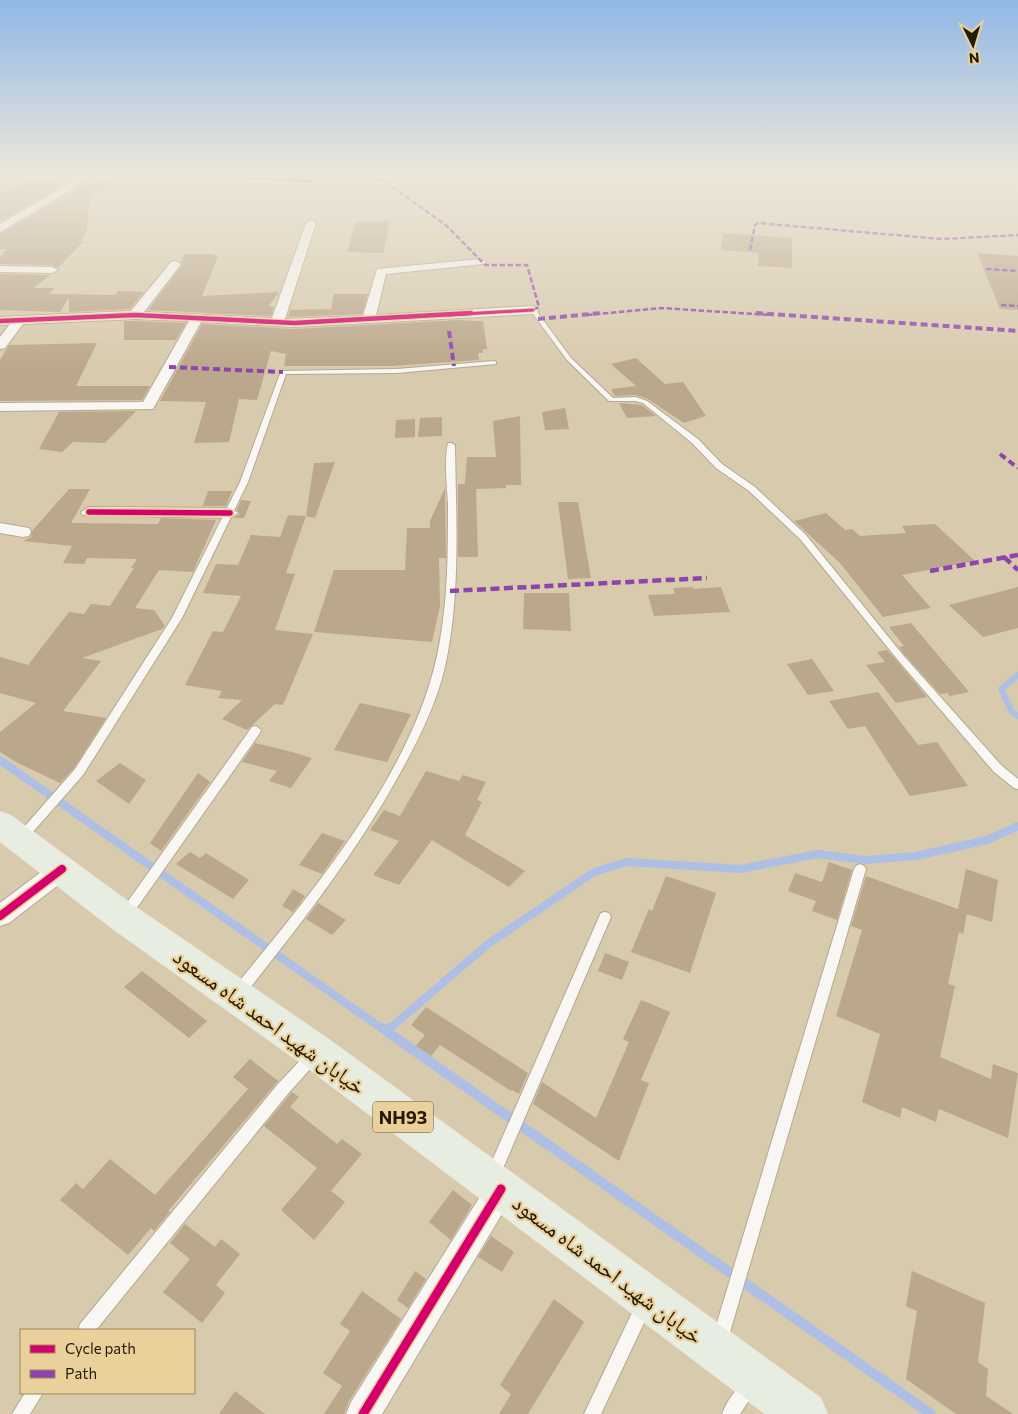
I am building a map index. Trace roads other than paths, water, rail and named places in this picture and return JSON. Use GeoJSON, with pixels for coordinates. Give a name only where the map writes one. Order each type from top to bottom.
{"type":"FeatureCollection","features":[{"type":"Feature","properties":{"kind":"main road","name":"خیابان شهید احمد شاه مسعود"},"geometry":{"type":"LineString","coordinates":[[10,831],[124,917],[316,1052],[804,1414]]}},
{"type":"Feature","properties":{"kind":"street"},"geometry":{"type":"LineString","coordinates":[[277,323],[306,239]]}},
{"type":"Feature","properties":{"kind":"street"},"geometry":{"type":"LineString","coordinates":[[368,320],[381,271],[480,262]]}},
{"type":"Feature","properties":{"kind":"street"},"geometry":{"type":"LineString","coordinates":[[135,315],[175,264]]}},
{"type":"Feature","properties":{"kind":"street"},"geometry":{"type":"LineString","coordinates":[[0,269],[52,270]]}},
{"type":"Feature","properties":{"kind":"street"},"geometry":{"type":"LineString","coordinates":[[0,321],[19,322],[135,315],[277,323],[368,320],[533,310]]}},
{"type":"Feature","properties":{"kind":"street"},"geometry":{"type":"LineString","coordinates":[[0,407],[148,406],[197,318]]}},
{"type":"Feature","properties":{"kind":"street"},"geometry":{"type":"LineString","coordinates":[[0,344],[19,322]]}},
{"type":"Feature","properties":{"kind":"street"},"geometry":{"type":"LineString","coordinates":[[88,512],[230,513]]}},
{"type":"Feature","properties":{"kind":"street"},"geometry":{"type":"LineString","coordinates":[[0,528],[23,532]]}},
{"type":"Feature","properties":{"kind":"street"},"geometry":{"type":"LineString","coordinates":[[0,916],[62,869]]}},
{"type":"Feature","properties":{"kind":"street"},"geometry":{"type":"LineString","coordinates":[[363,1414],[496,1185]]}},
{"type":"Feature","properties":{"kind":"lane"},"geometry":{"type":"LineString","coordinates":[[533,310],[569,359],[611,400],[636,399],[645,402],[695,441],[719,466],[752,489],[803,538],[864,613],[998,769],[1018,785]]}},
{"type":"Feature","properties":{"kind":"lane"},"geometry":{"type":"LineString","coordinates":[[10,831],[84,764],[177,618],[230,513],[283,372],[397,371],[494,363]]}},
{"type":"Feature","properties":{"kind":"lane"},"geometry":{"type":"LineString","coordinates":[[236,996],[308,908],[356,840],[376,808],[419,728],[439,670],[447,630],[451,576],[451,445]]}},
{"type":"Feature","properties":{"kind":"lane"},"geometry":{"type":"LineString","coordinates":[[124,917],[256,730]]}},
{"type":"Feature","properties":{"kind":"lane"},"geometry":{"type":"LineString","coordinates":[[717,1350],[860,869]]}},
{"type":"Feature","properties":{"kind":"lane"},"geometry":{"type":"LineString","coordinates":[[496,1185],[605,917]]}},
{"type":"Feature","properties":{"kind":"lane"},"geometry":{"type":"LineString","coordinates":[[87,1329],[282,1090],[316,1052]]}},
{"type":"Feature","properties":{"kind":"lane"},"geometry":{"type":"LineString","coordinates":[[592,1414],[648,1298]]}},
{"type":"Feature","properties":{"kind":"lane"},"geometry":{"type":"LineString","coordinates":[[730,1414],[756,1379]]}},
{"type":"Feature","properties":{"kind":"lane"},"geometry":{"type":"LineString","coordinates":[[20,1414],[34,1394]]}},
{"type":"Feature","properties":{"kind":"waterway"},"geometry":{"type":"LineString","coordinates":[[1018,675],[1001,689],[1012,712],[1018,716]]}},
{"type":"Feature","properties":{"kind":"waterway"},"geometry":{"type":"LineString","coordinates":[[0,760],[384,1030]]}},
{"type":"Feature","properties":{"kind":"waterway"},"geometry":{"type":"LineString","coordinates":[[388,1030],[488,944],[594,872],[627,862],[740,869],[818,854],[865,860],[916,856],[987,840],[1018,826]]}},
{"type":"Feature","properties":{"kind":"waterway"},"geometry":{"type":"LineString","coordinates":[[382,1028],[386,1031]]}},
{"type":"Feature","properties":{"kind":"waterway"},"geometry":{"type":"LineString","coordinates":[[386,1031],[389,1028]]}},
{"type":"Feature","properties":{"kind":"waterway"},"geometry":{"type":"LineString","coordinates":[[386,1031],[931,1414]]}}]}
